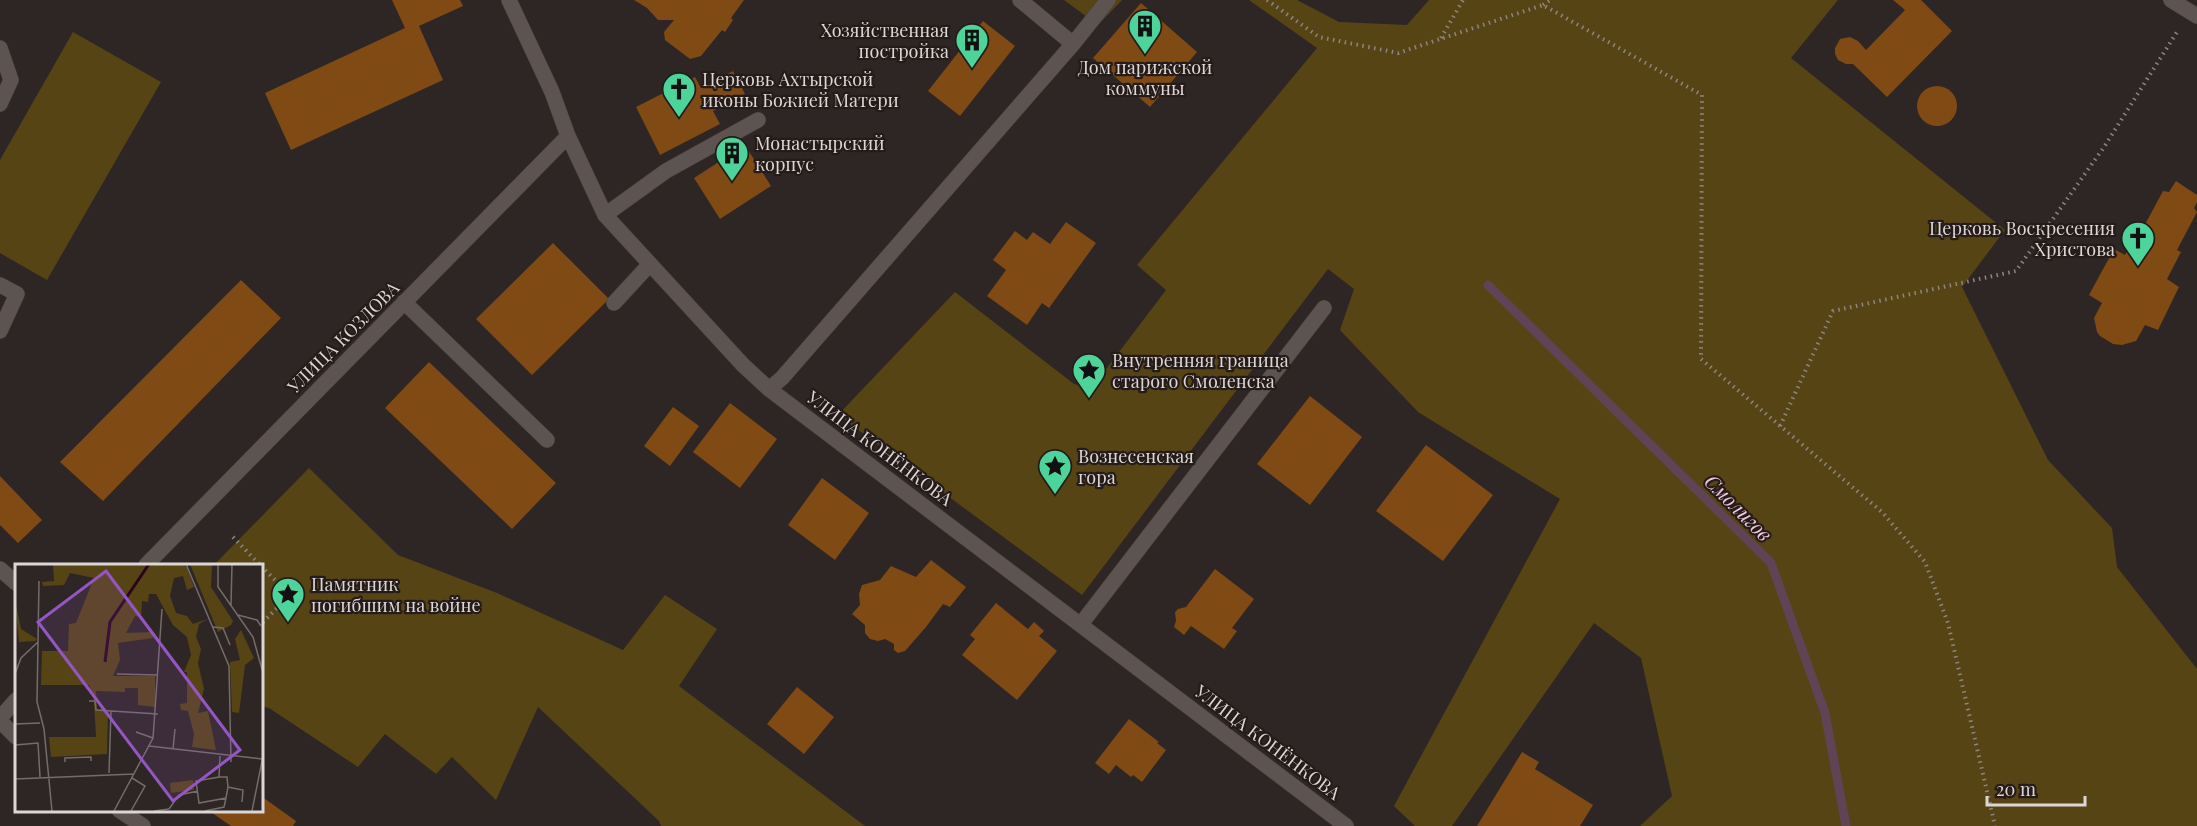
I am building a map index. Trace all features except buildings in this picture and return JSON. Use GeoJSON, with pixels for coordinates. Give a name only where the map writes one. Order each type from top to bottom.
{"type":"FeatureCollection","features":[{"type":"Feature","properties":{"kind":"street","name":"УЛИЦА КОНЁНКОВА"},"geometry":{"type":"LineString","coordinates":[[508,0],[552,92],[568,136],[605,215],[743,365],[770,389],[1346,826]]}},
{"type":"Feature","properties":{"kind":"street"},"geometry":{"type":"LineString","coordinates":[[1020,0],[1073,44]]}},
{"type":"Feature","properties":{"kind":"street"},"geometry":{"type":"LineString","coordinates":[[770,389],[1073,44],[1108,0]]}},
{"type":"Feature","properties":{"kind":"street"},"geometry":{"type":"LineString","coordinates":[[2171,0],[2194,14]]}},
{"type":"Feature","properties":{"kind":"street"},"geometry":{"type":"LineString","coordinates":[[0,48],[11,80],[0,104]]}},
{"type":"Feature","properties":{"kind":"street"},"geometry":{"type":"LineString","coordinates":[[605,215],[666,171],[758,120]]}},
{"type":"Feature","properties":{"kind":"street","name":"УЛИЦА КОЗЛОВА"},"geometry":{"type":"LineString","coordinates":[[147,564],[568,136]]}},
{"type":"Feature","properties":{"kind":"street"},"geometry":{"type":"LineString","coordinates":[[614,303],[650,264]]}},
{"type":"Feature","properties":{"kind":"street"},"geometry":{"type":"LineString","coordinates":[[0,285],[17,294],[0,331]]}},
{"type":"Feature","properties":{"kind":"street"},"geometry":{"type":"LineString","coordinates":[[404,302],[547,440]]}},
{"type":"Feature","properties":{"kind":"street"},"geometry":{"type":"LineString","coordinates":[[1081,624],[1324,308]]}},
{"type":"Feature","properties":{"kind":"street"},"geometry":{"type":"LineString","coordinates":[[0,569],[15,582]]}},
{"type":"Feature","properties":{"kind":"street"},"geometry":{"type":"LineString","coordinates":[[15,701],[0,719],[15,736]]}},
{"type":"Feature","properties":{"kind":"street"},"geometry":{"type":"LineString","coordinates":[[120,811],[143,826]]}},
{"type":"Feature","properties":{"kind":"path"},"geometry":{"type":"LineString","coordinates":[[1267,0],[1319,38],[1398,53],[1543,5],[1550,0]]}},
{"type":"Feature","properties":{"kind":"path"},"geometry":{"type":"LineString","coordinates":[[1441,39],[1463,0]]}},
{"type":"Feature","properties":{"kind":"path"},"geometry":{"type":"LineString","coordinates":[[1543,5],[1702,95],[1701,359],[1881,512],[1925,562],[1948,623],[1995,826]]}},
{"type":"Feature","properties":{"kind":"path"},"geometry":{"type":"LineString","coordinates":[[1780,426],[1833,311],[2016,271],[2194,14]]}},
{"type":"Feature","properties":{"kind":"path"},"geometry":{"type":"LineString","coordinates":[[233,537],[259,564]]}},
{"type":"Feature","properties":{"kind":"path"},"geometry":{"type":"LineString","coordinates":[[262,567],[290,595],[262,623]]}},
{"type":"Feature","properties":{"kind":"shaded area"},"geometry":{"type":"Polygon","coordinates":[[[1064,0],[1122,0],[1098,25],[1064,0]]]}},
{"type":"Feature","properties":{"kind":"shaded area"},"geometry":{"type":"Polygon","coordinates":[[[1249,0],[1297,0],[1339,22],[1407,25],[1429,0],[1838,0],[1791,58],[2005,230],[1962,287],[2048,460],[2112,528],[2117,567],[2197,669],[2197,826],[1640,826],[1672,796],[1641,658],[1594,623],[1452,826],[1415,826],[1394,806],[1560,499],[1418,412],[1340,330],[1354,289],[1328,269],[1082,595],[838,415],[955,292],[1074,384],[1091,389],[1166,290],[1137,265],[1317,48],[1249,0]]]}},
{"type":"Feature","properties":{"kind":"shaded area"},"geometry":{"type":"Polygon","coordinates":[[[73,32],[161,82],[47,280],[0,253],[0,160],[73,32]]]}},
{"type":"Feature","properties":{"kind":"shaded area"},"geometry":{"type":"Polygon","coordinates":[[[309,468],[398,555],[497,593],[623,650],[665,595],[717,629],[679,686],[865,826],[661,826],[659,821],[538,707],[496,800],[452,757],[436,774],[385,734],[358,767],[269,708],[262,706],[262,564],[215,564],[309,468]]]}},
{"type":"Feature","properties":{"kind":"waterway","name":"Смолигов"},"geometry":{"type":"LineString","coordinates":[[1488,285],[1771,563],[1825,713],[1846,826]]}},
{"type":"Feature","properties":{"kind":"place","name":"Дом парижской коммуны"},"geometry":{"type":"Point","coordinates":[1145,55]}},
{"type":"Feature","properties":{"kind":"place","name":"Хозяйственная постройка"},"geometry":{"type":"Point","coordinates":[972,69]}},
{"type":"Feature","properties":{"kind":"place","name":"Церковь Ахтырской иконы Божией Матери"},"geometry":{"type":"Point","coordinates":[679,118]}},
{"type":"Feature","properties":{"kind":"place","name":"Монастырский корпус"},"geometry":{"type":"Point","coordinates":[732,182]}},
{"type":"Feature","properties":{"kind":"place","name":"Церковь Воскресения Христова"},"geometry":{"type":"Point","coordinates":[2138,267]}},
{"type":"Feature","properties":{"kind":"place","name":"Внутренняя граница старого Смоленска"},"geometry":{"type":"Point","coordinates":[1089,399]}},
{"type":"Feature","properties":{"kind":"place","name":"Вознесенская гора"},"geometry":{"type":"Point","coordinates":[1055,495]}},
{"type":"Feature","properties":{"kind":"place","name":"Памятник погибшим на войне"},"geometry":{"type":"Point","coordinates":[288,623]}}]}
